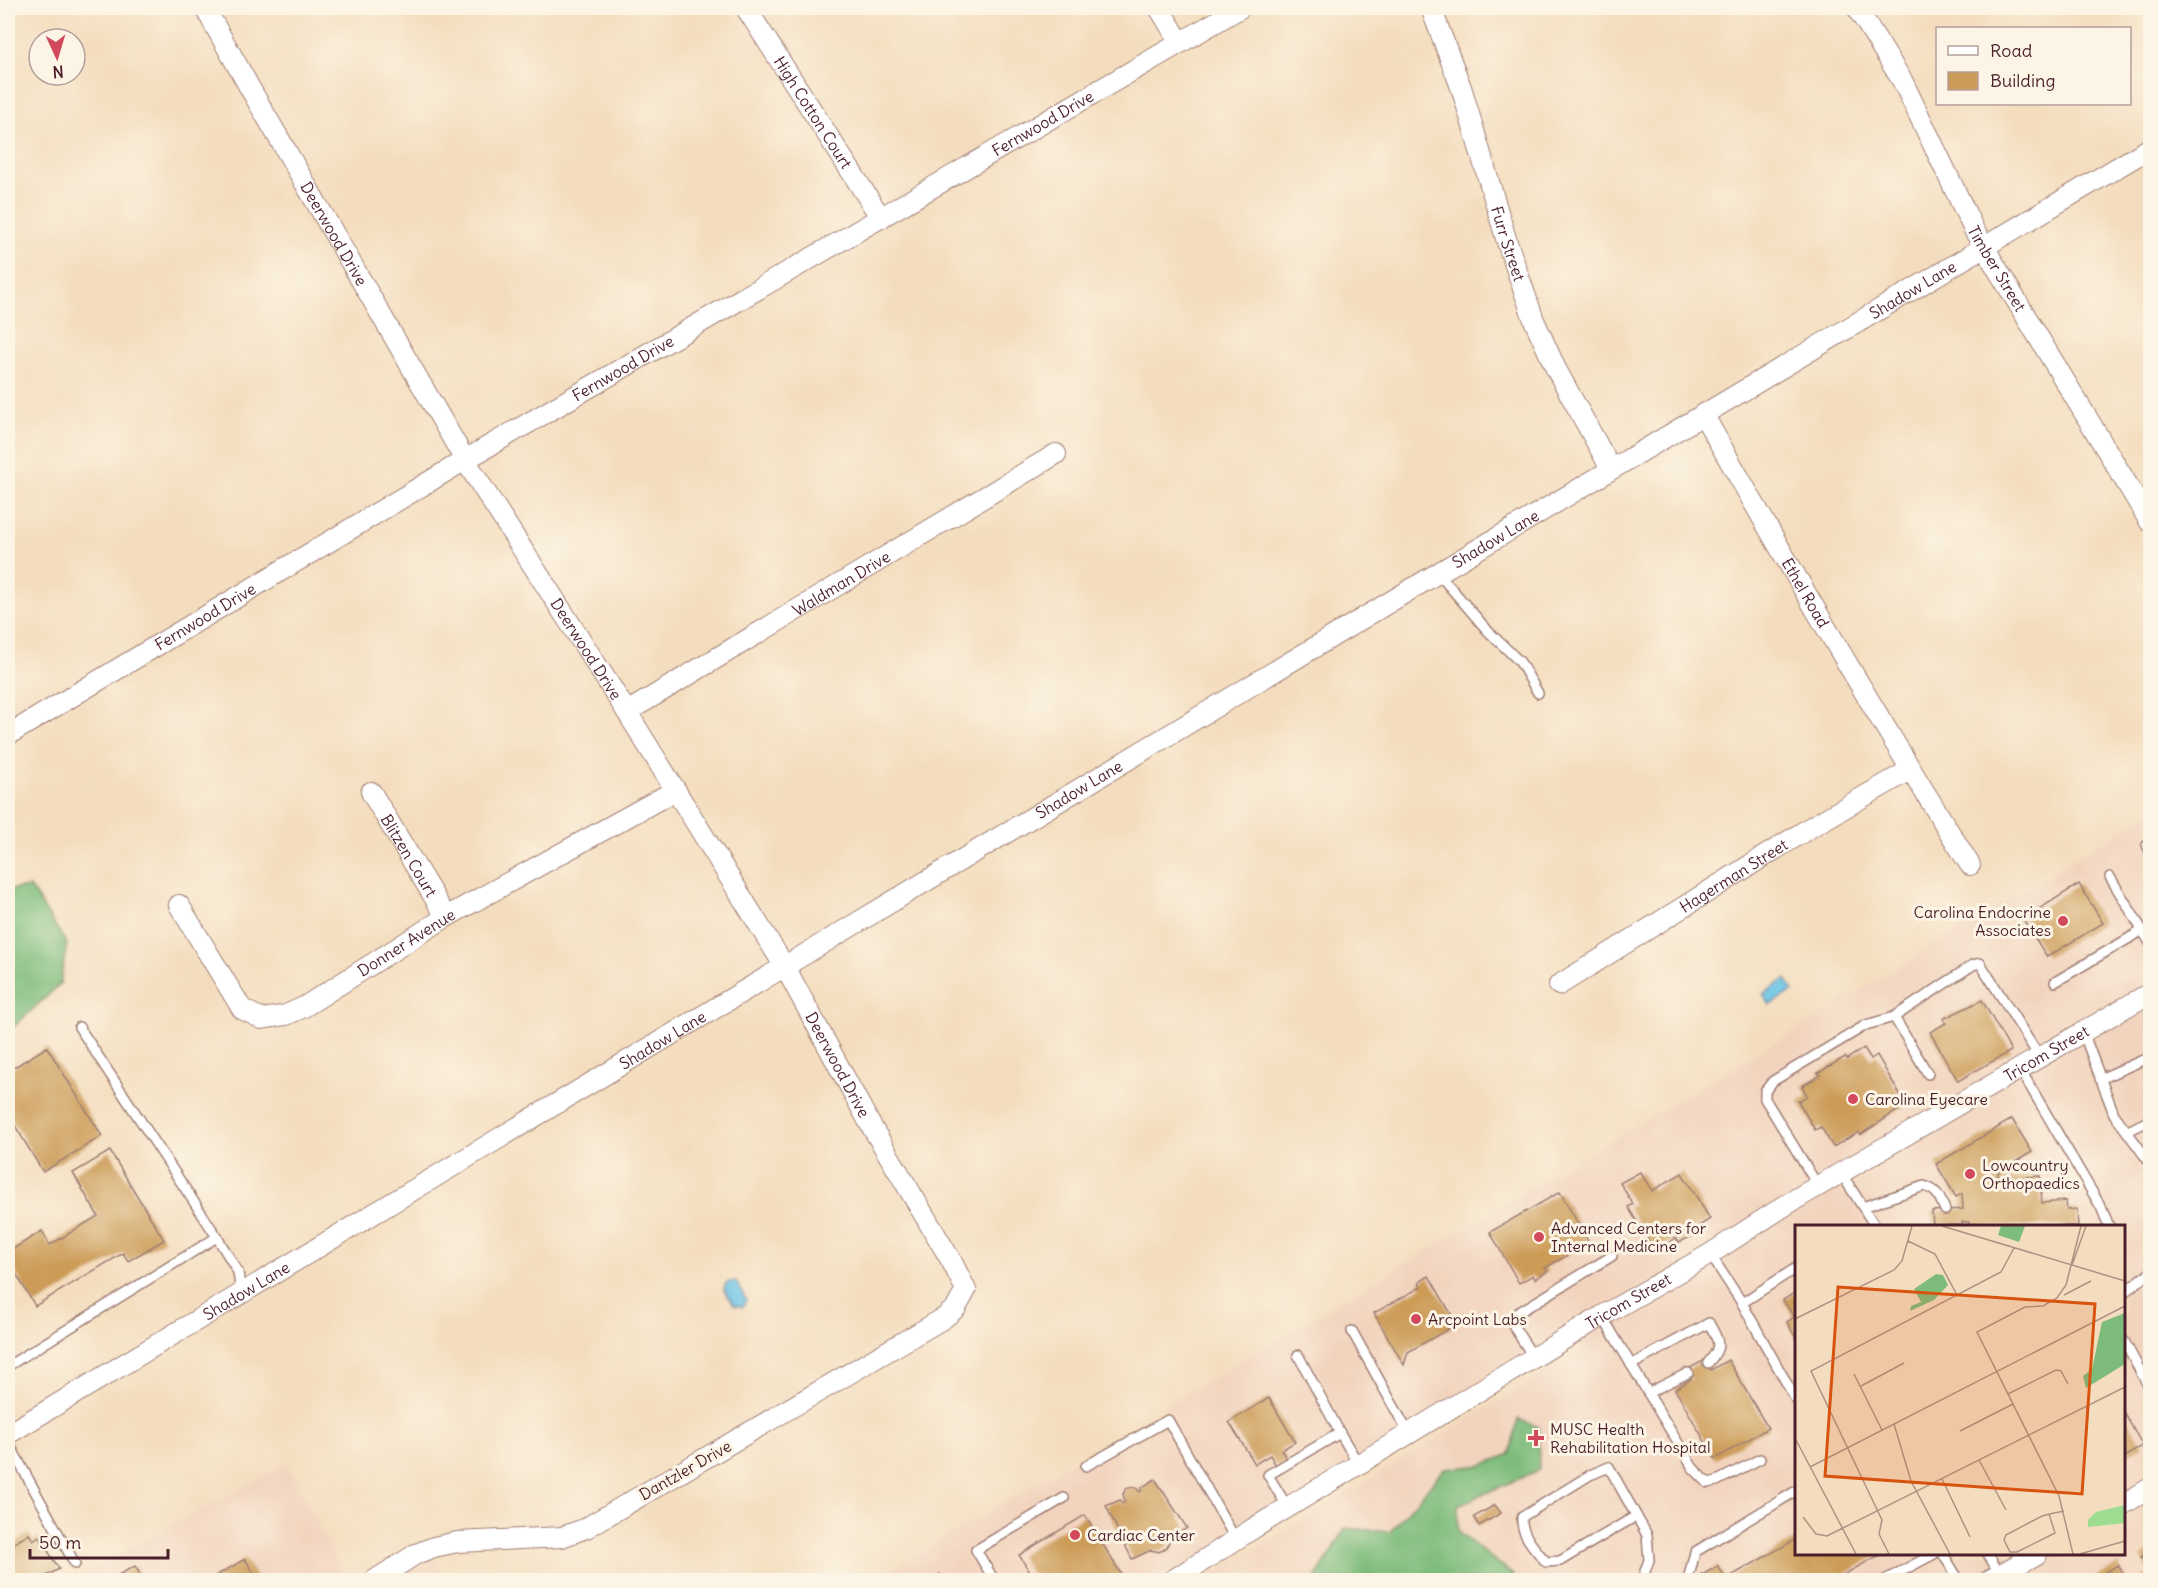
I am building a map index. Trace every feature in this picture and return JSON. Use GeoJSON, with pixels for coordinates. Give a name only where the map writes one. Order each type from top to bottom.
{"type":"FeatureCollection","features":[{"type":"Feature","properties":{"kind":"street","name":"Deerwood Drive"},"geometry":{"type":"LineString","coordinates":[[205,8],[465,460],[627,712],[785,967],[870,1124],[966,1290]]}},
{"type":"Feature","properties":{"kind":"street","name":"High Cotton Court"},"geometry":{"type":"LineString","coordinates":[[746,8],[881,218]]}},
{"type":"Feature","properties":{"kind":"street"},"geometry":{"type":"LineString","coordinates":[[1159,8],[1180,42]]}},
{"type":"Feature","properties":{"kind":"street","name":"Fernwood Drive"},"geometry":{"type":"LineString","coordinates":[[8,735],[465,460],[1239,8]]}},
{"type":"Feature","properties":{"kind":"street","name":"Furr Street"},"geometry":{"type":"LineString","coordinates":[[1431,8],[1462,90],[1507,242],[1534,320],[1556,369],[1611,469]]}},
{"type":"Feature","properties":{"kind":"street","name":"Timber Street"},"geometry":{"type":"LineString","coordinates":[[1857,8],[1903,82],[1984,248],[2151,522]]}},
{"type":"Feature","properties":{"kind":"street","name":"Shadow Lane"},"geometry":{"type":"LineString","coordinates":[[8,1434],[1611,469],[2151,148]]}},
{"type":"Feature","properties":{"kind":"street","name":"Ethel Road"},"geometry":{"type":"LineString","coordinates":[[1703,414],[1910,770],[1970,865]]}},
{"type":"Feature","properties":{"kind":"street","name":"Waldman Drive"},"geometry":{"type":"LineString","coordinates":[[627,712],[1056,454]]}},
{"type":"Feature","properties":{"kind":"street","name":"Hagerman Street"},"geometry":{"type":"LineString","coordinates":[[1559,985],[1811,827],[1910,770]]}},
{"type":"Feature","properties":{"kind":"street","name":"Donner Avenue"},"geometry":{"type":"LineString","coordinates":[[179,905],[242,1009],[262,1019],[286,1015],[304,1007],[446,917],[676,790]]}},
{"type":"Feature","properties":{"kind":"street","name":"Blitzen Court"},"geometry":{"type":"LineString","coordinates":[[371,792],[446,917]]}},
{"type":"Feature","properties":{"kind":"street","name":"Tricom Street"},"geometry":{"type":"LineString","coordinates":[[1173,1581],[1287,1508],[1602,1316],[1710,1254],[1818,1186],[2151,993]]}},
{"type":"Feature","properties":{"kind":"street","name":"Dantzler Drive"},"geometry":{"type":"LineString","coordinates":[[375,1580],[416,1554],[434,1547],[457,1542],[562,1537],[586,1528],[944,1318],[956,1308],[966,1290]]}},
{"type":"Feature","properties":{"kind":"street"},"geometry":{"type":"LineString","coordinates":[[2125,1503],[2151,1488]]}},
{"type":"Feature","properties":{"kind":"street"},"geometry":{"type":"LineString","coordinates":[[1995,1578],[2035,1555]]}},
{"type":"Feature","properties":{"kind":"lane"},"geometry":{"type":"LineString","coordinates":[[1438,573],[1488,631],[1520,662],[1538,693]]}},
{"type":"Feature","properties":{"kind":"lane"},"geometry":{"type":"LineString","coordinates":[[2110,878],[2151,943]]}},
{"type":"Feature","properties":{"kind":"lane"},"geometry":{"type":"LineString","coordinates":[[2055,982],[2143,930]]}},
{"type":"Feature","properties":{"kind":"lane"},"geometry":{"type":"LineString","coordinates":[[1818,1186],[1765,1099],[1765,1092],[1773,1081],[1866,1025],[1894,1017],[1972,964],[1980,963],[2040,1058]]}},
{"type":"Feature","properties":{"kind":"lane"},"geometry":{"type":"LineString","coordinates":[[1894,1017],[1928,1074]]}},
{"type":"Feature","properties":{"kind":"lane"},"geometry":{"type":"LineString","coordinates":[[79,1027],[218,1237],[238,1272],[241,1293]]}},
{"type":"Feature","properties":{"kind":"lane"},"geometry":{"type":"LineString","coordinates":[[2083,1032],[2114,1114],[2151,1163]]}},
{"type":"Feature","properties":{"kind":"lane"},"geometry":{"type":"LineString","coordinates":[[2100,1079],[2143,1060],[2150,1062]]}},
{"type":"Feature","properties":{"kind":"lane"},"geometry":{"type":"LineString","coordinates":[[2020,1069],[2101,1207],[2108,1225]]}},
{"type":"Feature","properties":{"kind":"lane"},"geometry":{"type":"LineString","coordinates":[[2128,1131],[2150,1120]]}},
{"type":"Feature","properties":{"kind":"lane"},"geometry":{"type":"LineString","coordinates":[[1841,1173],[1874,1225]]}},
{"type":"Feature","properties":{"kind":"lane"},"geometry":{"type":"LineString","coordinates":[[1863,1207],[1924,1186],[1939,1193],[1946,1210]]}},
{"type":"Feature","properties":{"kind":"lane"},"geometry":{"type":"LineString","coordinates":[[8,1366],[218,1237]]}},
{"type":"Feature","properties":{"kind":"lane"},"geometry":{"type":"LineString","coordinates":[[1710,1254],[1742,1303],[1795,1396]]}},
{"type":"Feature","properties":{"kind":"lane"},"geometry":{"type":"LineString","coordinates":[[1534,1358],[1514,1327],[1516,1314],[1612,1256]]}},
{"type":"Feature","properties":{"kind":"lane"},"geometry":{"type":"LineString","coordinates":[[1742,1303],[1795,1269]]}},
{"type":"Feature","properties":{"kind":"lane"},"geometry":{"type":"LineString","coordinates":[[2125,1291],[2151,1273]]}},
{"type":"Feature","properties":{"kind":"lane"},"geometry":{"type":"LineString","coordinates":[[1602,1316],[1693,1468],[1708,1483],[1717,1481],[1760,1459]]}},
{"type":"Feature","properties":{"kind":"lane"},"geometry":{"type":"LineString","coordinates":[[1631,1365],[1709,1323],[1718,1341],[1717,1353],[1708,1363]]}},
{"type":"Feature","properties":{"kind":"lane"},"geometry":{"type":"LineString","coordinates":[[1352,1331],[1409,1434]]}},
{"type":"Feature","properties":{"kind":"lane"},"geometry":{"type":"LineString","coordinates":[[2125,1343],[2151,1389]]}},
{"type":"Feature","properties":{"kind":"lane"},"geometry":{"type":"LineString","coordinates":[[1298,1355],[1359,1465]]}},
{"type":"Feature","properties":{"kind":"lane"},"geometry":{"type":"LineString","coordinates":[[1648,1393],[1688,1373]]}},
{"type":"Feature","properties":{"kind":"lane"},"geometry":{"type":"LineString","coordinates":[[1086,1466],[1168,1420],[1236,1540]]}},
{"type":"Feature","properties":{"kind":"lane"},"geometry":{"type":"LineString","coordinates":[[1287,1508],[1268,1475],[1340,1433]]}},
{"type":"Feature","properties":{"kind":"lane"},"geometry":{"type":"LineString","coordinates":[[8,1442],[75,1564]]}},
{"type":"Feature","properties":{"kind":"lane"},"geometry":{"type":"LineString","coordinates":[[1636,1516],[1560,1562],[1546,1562],[1523,1530],[1521,1523],[1522,1517],[1590,1475],[1609,1467],[1647,1535],[1649,1560],[1642,1581]]}},
{"type":"Feature","properties":{"kind":"lane"},"geometry":{"type":"LineString","coordinates":[[1688,1581],[1695,1552],[1795,1492]]}},
{"type":"Feature","properties":{"kind":"lane"},"geometry":{"type":"LineString","coordinates":[[994,1581],[976,1550],[1064,1498]]}},
{"type":"Feature","properties":{"kind":"lane"},"geometry":{"type":"LineString","coordinates":[[1885,1581],[1932,1555]]}},
{"type":"Feature","properties":{"kind":"lane"},"geometry":{"type":"LineString","coordinates":[[1944,1555],[1959,1581]]}},
{"type":"Feature","properties":{"kind":"lane"},"geometry":{"type":"LineString","coordinates":[[1988,1555],[1995,1578]]}},
{"type":"Feature","properties":{"kind":"shaded area"},"geometry":{"type":"Polygon","coordinates":[[[2150,813],[2150,1580],[1208,1580],[1213,1574],[1584,1349],[1574,1334],[1173,1580],[874,1580],[1736,1066],[2150,813]]]}},
{"type":"Feature","properties":{"kind":"shaded area"},"geometry":{"type":"Polygon","coordinates":[[[287,1463],[346,1580],[75,1580],[114,1557],[287,1463]]]}},
{"type":"Feature","properties":{"kind":"shaded area"},"geometry":{"type":"Polygon","coordinates":[[[428,1549],[446,1580],[375,1580],[428,1549]]]}},
{"type":"Feature","properties":{"kind":"green space"},"geometry":{"type":"Polygon","coordinates":[[[30,887],[67,944],[60,984],[8,1032],[8,890],[30,887]]]}},
{"type":"Feature","properties":{"kind":"green space"},"geometry":{"type":"Polygon","coordinates":[[[1518,1419],[1538,1427],[1539,1470],[1458,1505],[1458,1532],[1513,1575],[1514,1580],[1314,1580],[1346,1528],[1390,1532],[1444,1469],[1482,1465],[1510,1454],[1518,1419]]]}},
{"type":"Feature","properties":{"kind":"water"},"geometry":{"type":"Polygon","coordinates":[[[1786,979],[1793,991],[1770,1005],[1763,994],[1786,979]]]}},
{"type":"Feature","properties":{"kind":"water"},"geometry":{"type":"Polygon","coordinates":[[[734,1281],[746,1300],[743,1307],[734,1305],[724,1290],[726,1283],[734,1281]]]}},
{"type":"Feature","properties":{"kind":"building","name":"Carolina Endocrine Associates"},"geometry":{"type":"Polygon","coordinates":[[[2079,884],[2103,923],[2047,957],[2023,919],[2079,884]]]}},
{"type":"Feature","properties":{"kind":"building"},"geometry":{"type":"Polygon","coordinates":[[[1982,1000],[2011,1051],[1958,1081],[1930,1032],[1946,1023],[1943,1019],[1982,1000]]]}},
{"type":"Feature","properties":{"kind":"building"},"geometry":{"type":"Polygon","coordinates":[[[47,1047],[102,1136],[43,1172],[8,1114],[8,1071],[47,1047]]]}},
{"type":"Feature","properties":{"kind":"building","name":"Carolina Eyecare"},"geometry":{"type":"Polygon","coordinates":[[[1864,1048],[1871,1059],[1877,1055],[1906,1105],[1860,1135],[1859,1132],[1833,1147],[1821,1127],[1815,1130],[1798,1101],[1807,1096],[1802,1086],[1821,1075],[1818,1073],[1864,1048]]]}},
{"type":"Feature","properties":{"kind":"building","name":"Lowcountry Orthopaedics"},"geometry":{"type":"Polygon","coordinates":[[[2012,1119],[2032,1152],[1998,1172],[1998,1179],[2040,1176],[2042,1203],[2066,1201],[2067,1210],[2077,1209],[2078,1225],[1969,1225],[1969,1222],[1962,1222],[1962,1225],[1933,1225],[1932,1211],[1963,1209],[1962,1194],[1956,1197],[1936,1164],[2012,1119]]]}},
{"type":"Feature","properties":{"kind":"building"},"geometry":{"type":"Polygon","coordinates":[[[110,1151],[164,1240],[128,1261],[123,1253],[35,1306],[8,1260],[8,1252],[42,1231],[50,1245],[98,1216],[73,1173],[110,1151]]]}},
{"type":"Feature","properties":{"kind":"building"},"geometry":{"type":"Polygon","coordinates":[[[1640,1172],[1652,1191],[1682,1173],[1710,1219],[1691,1231],[1693,1235],[1679,1243],[1676,1238],[1655,1252],[1628,1207],[1633,1204],[1620,1183],[1640,1172]]]}},
{"type":"Feature","properties":{"kind":"building","name":"Advanced Centers for Internal Medicine"},"geometry":{"type":"Polygon","coordinates":[[[1560,1192],[1589,1243],[1545,1268],[1548,1271],[1535,1279],[1533,1275],[1519,1283],[1490,1232],[1560,1192]]]}},
{"type":"Feature","properties":{"kind":"building","name":"Arcpoint Labs"},"geometry":{"type":"Polygon","coordinates":[[[1429,1276],[1457,1324],[1408,1352],[1404,1365],[1374,1313],[1421,1287],[1419,1282],[1429,1276]]]}},
{"type":"Feature","properties":{"kind":"building"},"geometry":{"type":"Polygon","coordinates":[[[1795,1293],[1795,1336],[1787,1322],[1794,1317],[1783,1300],[1795,1293]]]}},
{"type":"Feature","properties":{"kind":"building"},"geometry":{"type":"Polygon","coordinates":[[[1705,1360],[1711,1370],[1728,1360],[1768,1428],[1715,1459],[1675,1389],[1691,1379],[1686,1370],[1705,1360]]]}},
{"type":"Feature","properties":{"kind":"building"},"geometry":{"type":"Polygon","coordinates":[[[1269,1398],[1295,1442],[1281,1450],[1288,1461],[1277,1467],[1270,1455],[1255,1464],[1229,1422],[1269,1398]]]}},
{"type":"Feature","properties":{"kind":"building"},"geometry":{"type":"Polygon","coordinates":[[[2125,1415],[2143,1446],[2125,1456],[2125,1415]]]}},
{"type":"Feature","properties":{"kind":"building"},"geometry":{"type":"Polygon","coordinates":[[[1155,1479],[1187,1528],[1170,1538],[1167,1547],[1163,1550],[1159,1552],[1151,1550],[1132,1559],[1106,1506],[1120,1500],[1122,1504],[1125,1502],[1123,1494],[1127,1488],[1135,1487],[1140,1492],[1141,1488],[1155,1479]]]}},
{"type":"Feature","properties":{"kind":"building"},"geometry":{"type":"Polygon","coordinates":[[[1495,1505],[1501,1513],[1479,1526],[1474,1517],[1495,1505]]]}},
{"type":"Feature","properties":{"kind":"building","name":"Cardiac Center"},"geometry":{"type":"Polygon","coordinates":[[[1085,1515],[1124,1579],[1035,1580],[1019,1555],[1085,1515]]]}},
{"type":"Feature","properties":{"kind":"building"},"geometry":{"type":"Polygon","coordinates":[[[29,1534],[33,1540],[39,1536],[59,1569],[39,1580],[8,1580],[8,1547],[29,1534]]]}},
{"type":"Feature","properties":{"kind":"building"},"geometry":{"type":"Polygon","coordinates":[[[1795,1540],[1795,1555],[1879,1555],[1834,1580],[1705,1580],[1702,1575],[1718,1566],[1726,1579],[1795,1540]]]}},
{"type":"Feature","properties":{"kind":"building"},"geometry":{"type":"Polygon","coordinates":[[[2150,1551],[2150,1573],[2141,1557],[2150,1551]]]}},
{"type":"Feature","properties":{"kind":"building"},"geometry":{"type":"Polygon","coordinates":[[[245,1559],[258,1580],[209,1580],[245,1559]]]}},
{"type":"Feature","properties":{"kind":"building"},"geometry":{"type":"Polygon","coordinates":[[[2118,1565],[2127,1580],[2091,1580],[2118,1565]]]}},
{"type":"Feature","properties":{"kind":"building"},"geometry":{"type":"Polygon","coordinates":[[[135,1566],[143,1580],[109,1580],[135,1566]]]}},
{"type":"Feature","properties":{"kind":"building"},"geometry":{"type":"Polygon","coordinates":[[[2150,1573],[2150,1580],[2137,1580],[2150,1573]]]}},
{"type":"Feature","properties":{"kind":"building"},"geometry":{"type":"Polygon","coordinates":[[[940,1574],[944,1580],[929,1580],[940,1574]]]}},
{"type":"Feature","properties":{"kind":"place","name":"Carolina Endocrine Associates"},"geometry":{"type":"Point","coordinates":[2063,921]}},
{"type":"Feature","properties":{"kind":"place","name":"Carolina Eyecare"},"geometry":{"type":"Point","coordinates":[1853,1099]}},
{"type":"Feature","properties":{"kind":"place","name":"Lowcountry Orthopaedics"},"geometry":{"type":"Point","coordinates":[1970,1174]}},
{"type":"Feature","properties":{"kind":"place","name":"Advanced Centers for Internal Medicine"},"geometry":{"type":"Point","coordinates":[1539,1237]}},
{"type":"Feature","properties":{"kind":"place","name":"Arcpoint Labs"},"geometry":{"type":"Point","coordinates":[1416,1319]}},
{"type":"Feature","properties":{"kind":"place","name":"MUSC Health Rehabilitation Hospital"},"geometry":{"type":"Point","coordinates":[1536,1438]}},
{"type":"Feature","properties":{"kind":"place","name":"Cardiac Center"},"geometry":{"type":"Point","coordinates":[1075,1535]}}]}
